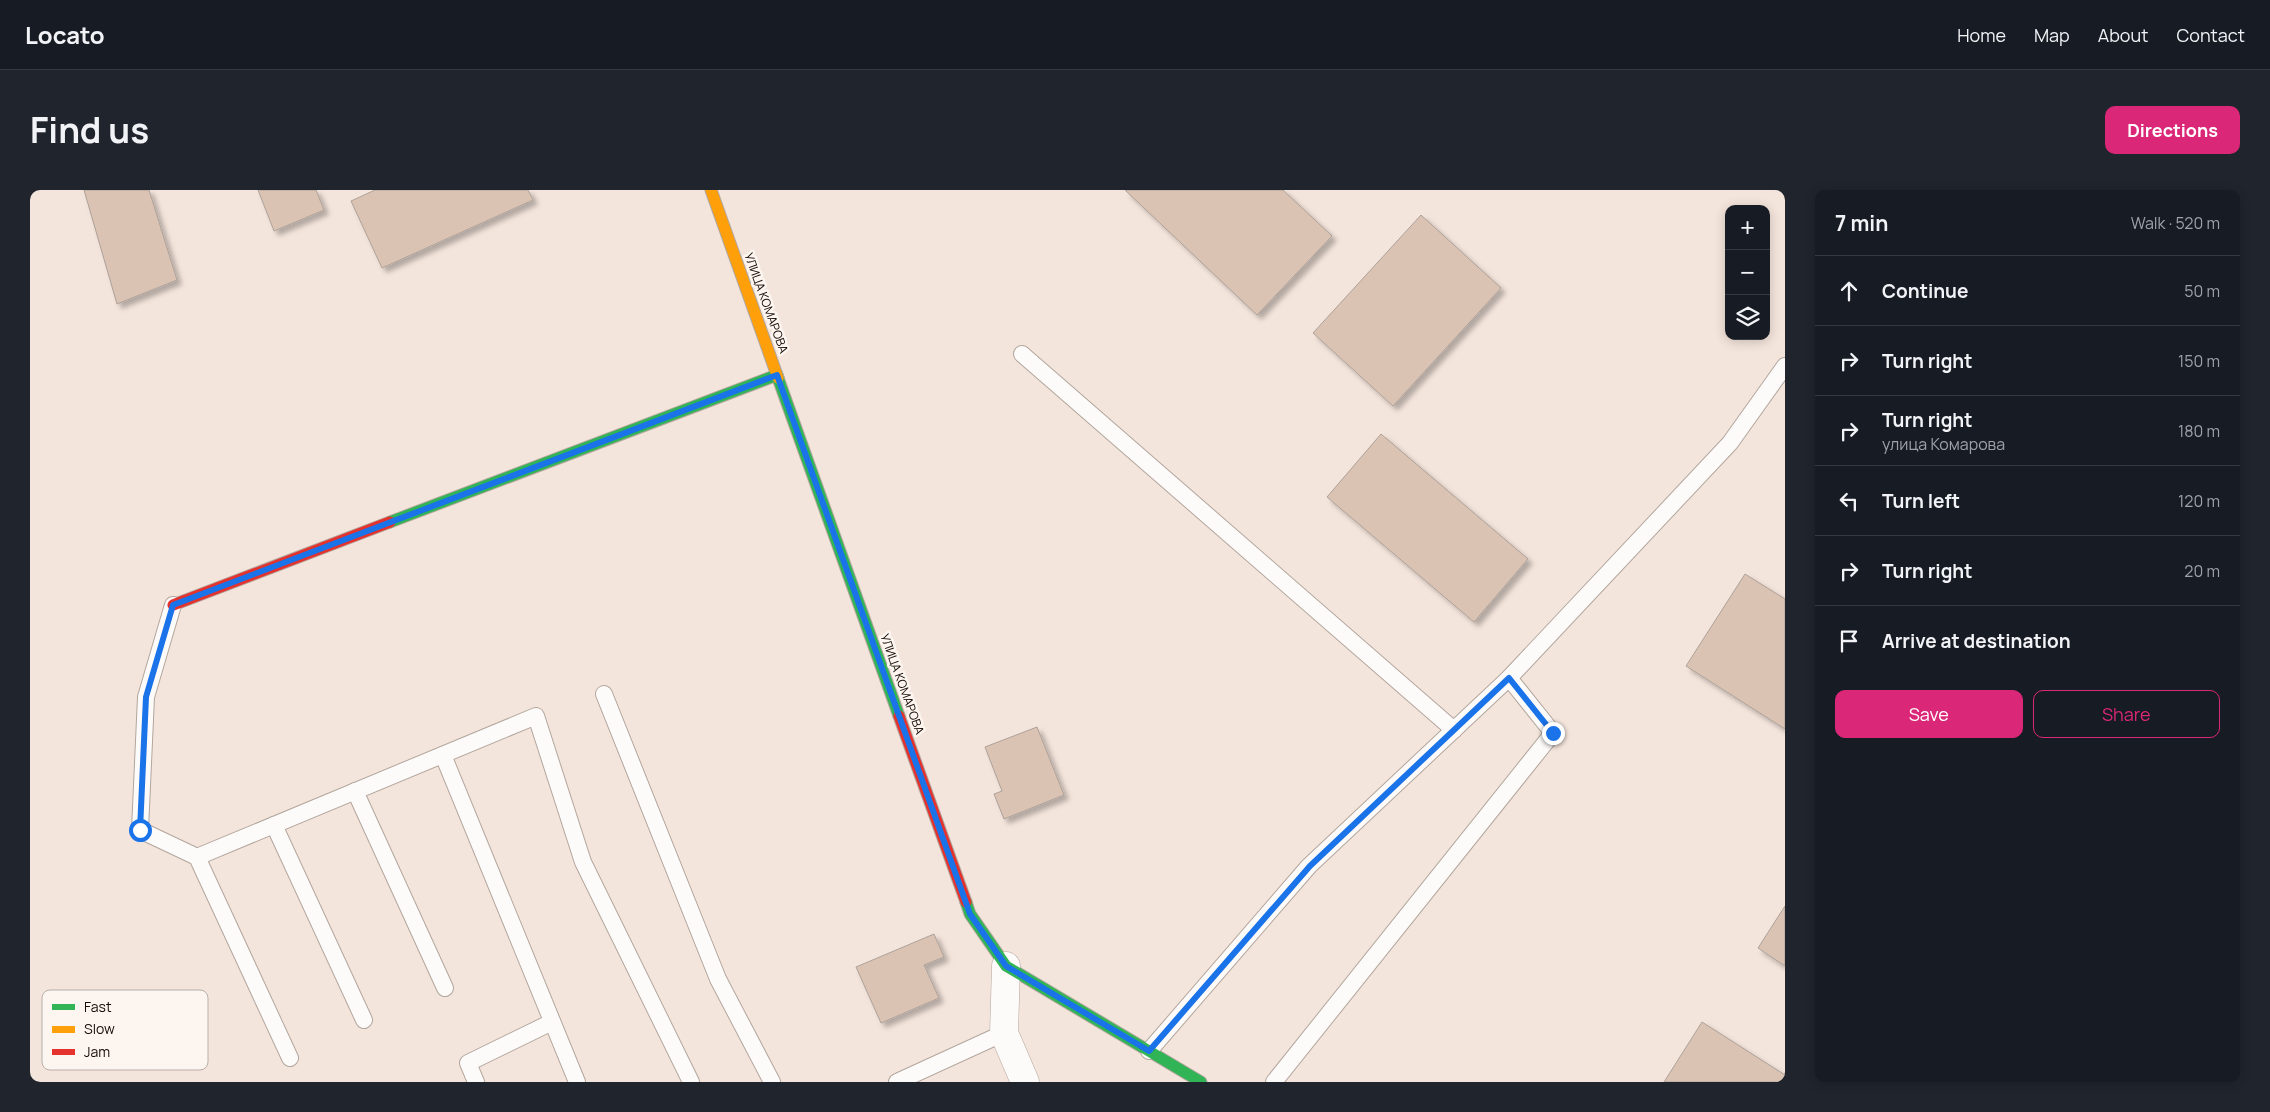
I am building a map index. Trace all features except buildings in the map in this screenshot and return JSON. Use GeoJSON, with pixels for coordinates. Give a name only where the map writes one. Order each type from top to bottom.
{"type":"FeatureCollection","features":[{"type":"Feature","properties":{"kind":"street","name":"УЛИЦА КОМАРОВА"},"geometry":{"type":"LineString","coordinates":[[711,190],[970,914],[1006,966],[1202,1082]]}},
{"type":"Feature","properties":{"kind":"street"},"geometry":{"type":"LineString","coordinates":[[173,605],[777,375]]}},
{"type":"Feature","properties":{"kind":"street"},"geometry":{"type":"LineString","coordinates":[[1006,966],[1004,1033],[1025,1082]]}},
{"type":"Feature","properties":{"kind":"lane"},"geometry":{"type":"LineString","coordinates":[[1022,354],[1454,730]]}},
{"type":"Feature","properties":{"kind":"lane"},"geometry":{"type":"LineString","coordinates":[[1149,1051],[1310,866],[1509,678],[1730,443],[1785,366]]}},
{"type":"Feature","properties":{"kind":"lane"},"geometry":{"type":"LineString","coordinates":[[173,605],[146,697],[140,830],[197,857],[290,1058]]}},
{"type":"Feature","properties":{"kind":"lane"},"geometry":{"type":"LineString","coordinates":[[1274,1082],[1553,733],[1509,678]]}},
{"type":"Feature","properties":{"kind":"lane"},"geometry":{"type":"LineString","coordinates":[[604,694],[718,979],[772,1082]]}},
{"type":"Feature","properties":{"kind":"lane"},"geometry":{"type":"LineString","coordinates":[[197,857],[536,716],[583,862],[691,1082]]}},
{"type":"Feature","properties":{"kind":"lane"},"geometry":{"type":"LineString","coordinates":[[443,755],[577,1082]]}},
{"type":"Feature","properties":{"kind":"lane"},"geometry":{"type":"LineString","coordinates":[[355,791],[445,988]]}},
{"type":"Feature","properties":{"kind":"lane"},"geometry":{"type":"LineString","coordinates":[[274,825],[364,1020]]}},
{"type":"Feature","properties":{"kind":"lane"},"geometry":{"type":"LineString","coordinates":[[476,1082],[468,1063],[552,1022]]}},
{"type":"Feature","properties":{"kind":"lane"},"geometry":{"type":"LineString","coordinates":[[897,1082],[1004,1033]]}},
{"type":"Feature","properties":{"kind":"traffic: fast"},"geometry":{"type":"LineString","coordinates":[[390,522],[777,375]]}},
{"type":"Feature","properties":{"kind":"traffic: fast"},"geometry":{"type":"LineString","coordinates":[[778,378],[899,716]]}},
{"type":"Feature","properties":{"kind":"traffic: fast"},"geometry":{"type":"LineString","coordinates":[[966,902],[970,914],[1006,966],[1201,1082]]}},
{"type":"Feature","properties":{"kind":"traffic: slow"},"geometry":{"type":"LineString","coordinates":[[711,190],[778,378]]}},
{"type":"Feature","properties":{"kind":"traffic: jam"},"geometry":{"type":"LineString","coordinates":[[173,605],[390,522]]}},
{"type":"Feature","properties":{"kind":"traffic: jam"},"geometry":{"type":"LineString","coordinates":[[899,716],[966,902]]}},
{"type":"Feature","properties":{"kind":"route"},"geometry":{"type":"LineString","coordinates":[[140,830],[146,697],[173,605],[777,375],[970,914],[1006,966],[1149,1051],[1310,866],[1509,678],[1553,733]]}}]}
